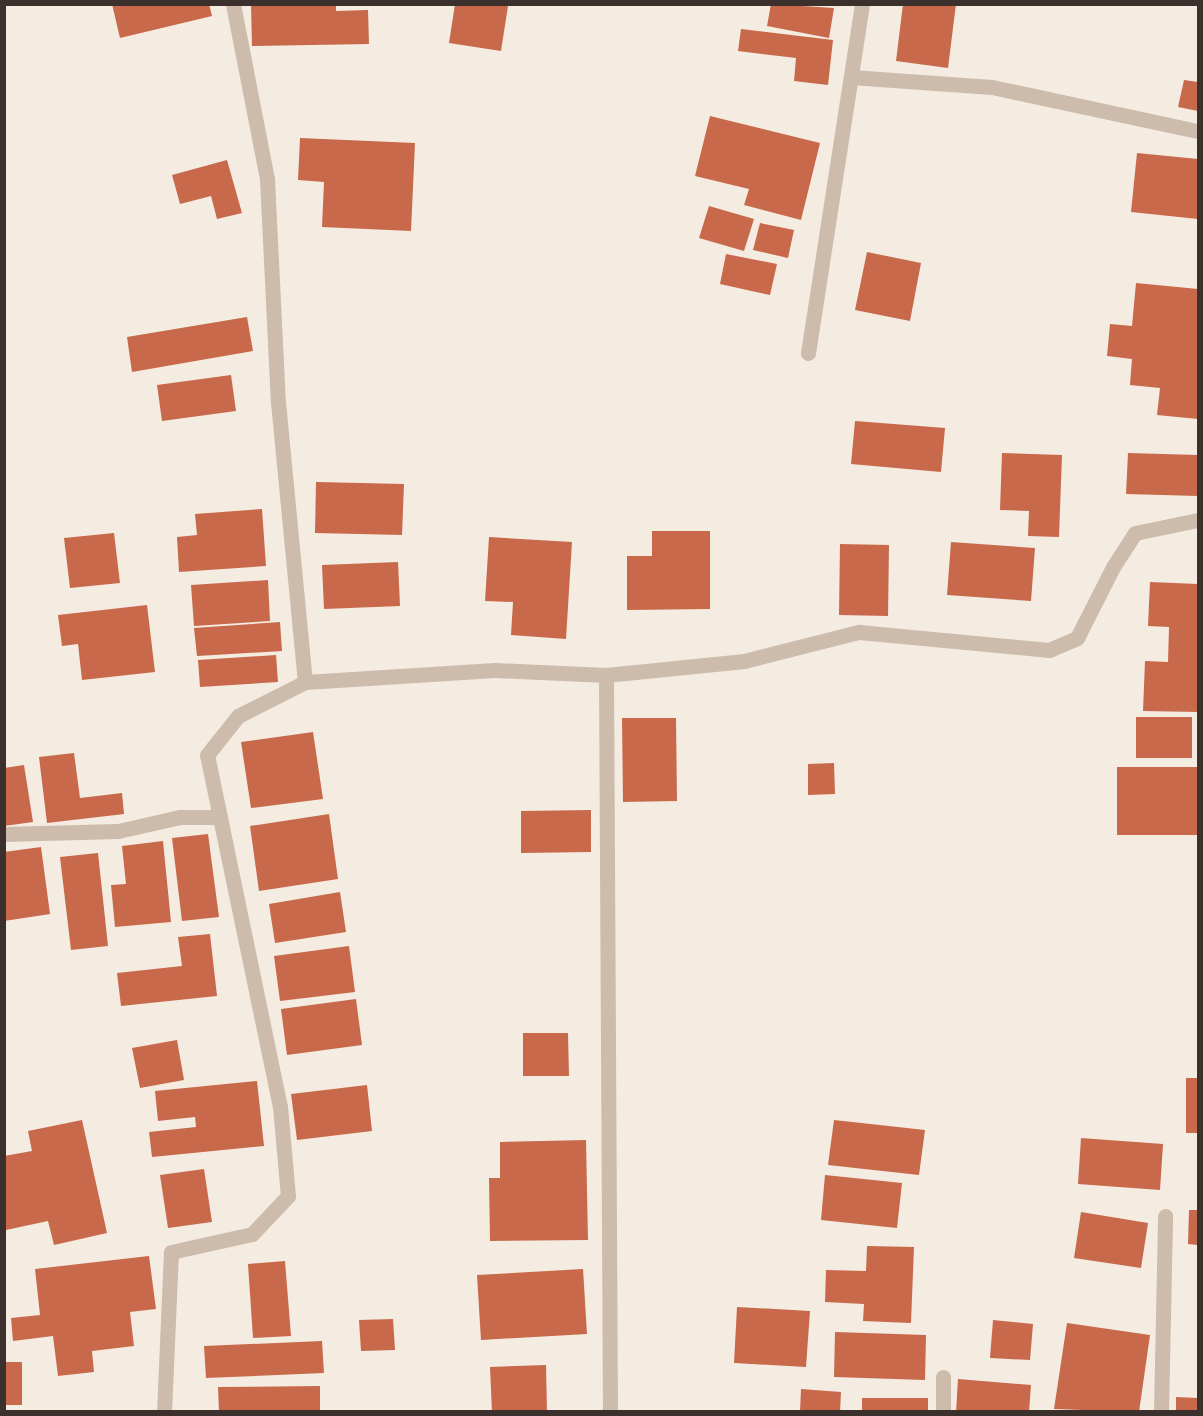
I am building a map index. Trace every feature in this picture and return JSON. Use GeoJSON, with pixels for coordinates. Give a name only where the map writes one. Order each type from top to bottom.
{"type":"FeatureCollection","features":[{"type":"Feature","properties":{"kind":"street"},"geometry":{"type":"LineString","coordinates":[[233,4],[267,179],[278,402],[305,682]]}},
{"type":"Feature","properties":{"kind":"street"},"geometry":{"type":"LineString","coordinates":[[808,353],[862,4]]}},
{"type":"Feature","properties":{"kind":"street"},"geometry":{"type":"LineString","coordinates":[[851,77],[992,87],[1198,131]]}},
{"type":"Feature","properties":{"kind":"street"},"geometry":{"type":"LineString","coordinates":[[164,1412],[171,1252],[252,1234],[288,1196],[280,1107],[207,755],[219,735],[238,716],[305,682],[495,670],[606,675],[744,662],[859,632],[1049,650],[1077,638],[1113,567],[1135,533],[1198,520]]}},
{"type":"Feature","properties":{"kind":"street"},"geometry":{"type":"LineString","coordinates":[[606,675],[609,1412]]}},
{"type":"Feature","properties":{"kind":"street"},"geometry":{"type":"LineString","coordinates":[[4,834],[118,831],[180,817],[220,817]]}},
{"type":"Feature","properties":{"kind":"street"},"geometry":{"type":"LineString","coordinates":[[1161,1412],[1165,1216]]}},
{"type":"Feature","properties":{"kind":"street"},"geometry":{"type":"LineString","coordinates":[[943,1377],[943,1412]]}},
{"type":"Feature","properties":{"kind":"building"},"geometry":{"type":"Polygon","coordinates":[[[112,4],[209,4],[212,16],[120,38],[112,4]]]}},
{"type":"Feature","properties":{"kind":"building"},"geometry":{"type":"Polygon","coordinates":[[[251,4],[336,4],[336,11],[368,10],[369,44],[252,46],[251,4]]]}},
{"type":"Feature","properties":{"kind":"building"},"geometry":{"type":"Polygon","coordinates":[[[455,4],[508,6],[501,51],[449,43],[455,4]]]}},
{"type":"Feature","properties":{"kind":"building"},"geometry":{"type":"Polygon","coordinates":[[[771,4],[834,8],[829,38],[767,26],[771,4]]]}},
{"type":"Feature","properties":{"kind":"building"},"geometry":{"type":"Polygon","coordinates":[[[903,4],[956,4],[948,68],[896,61],[903,4]]]}},
{"type":"Feature","properties":{"kind":"building"},"geometry":{"type":"Polygon","coordinates":[[[741,29],[833,40],[828,85],[794,81],[796,58],[738,51],[741,29]]]}},
{"type":"Feature","properties":{"kind":"building"},"geometry":{"type":"Polygon","coordinates":[[[1184,80],[1198,82],[1198,111],[1178,107],[1184,80]]]}},
{"type":"Feature","properties":{"kind":"building"},"geometry":{"type":"Polygon","coordinates":[[[710,116],[820,143],[801,220],[744,205],[749,189],[695,176],[710,116]]]}},
{"type":"Feature","properties":{"kind":"building"},"geometry":{"type":"Polygon","coordinates":[[[300,138],[415,143],[411,231],[322,227],[324,182],[298,180],[300,138]]]}},
{"type":"Feature","properties":{"kind":"building"},"geometry":{"type":"Polygon","coordinates":[[[1137,153],[1198,159],[1198,219],[1131,212],[1137,153]]]}},
{"type":"Feature","properties":{"kind":"building"},"geometry":{"type":"Polygon","coordinates":[[[227,160],[242,213],[217,219],[211,196],[180,204],[172,175],[227,160]]]}},
{"type":"Feature","properties":{"kind":"building"},"geometry":{"type":"Polygon","coordinates":[[[709,206],[754,219],[744,251],[699,238],[709,206]]]}},
{"type":"Feature","properties":{"kind":"building"},"geometry":{"type":"Polygon","coordinates":[[[760,223],[794,230],[788,258],[753,250],[760,223]]]}},
{"type":"Feature","properties":{"kind":"building"},"geometry":{"type":"Polygon","coordinates":[[[867,252],[921,263],[910,321],[855,310],[867,252]]]}},
{"type":"Feature","properties":{"kind":"building"},"geometry":{"type":"Polygon","coordinates":[[[726,254],[777,264],[770,295],[720,284],[726,254]]]}},
{"type":"Feature","properties":{"kind":"building"},"geometry":{"type":"Polygon","coordinates":[[[1136,283],[1198,289],[1198,419],[1157,415],[1160,388],[1130,385],[1132,359],[1107,356],[1110,324],[1132,326],[1136,283]]]}},
{"type":"Feature","properties":{"kind":"building"},"geometry":{"type":"Polygon","coordinates":[[[247,317],[253,351],[132,372],[127,337],[247,317]]]}},
{"type":"Feature","properties":{"kind":"building"},"geometry":{"type":"Polygon","coordinates":[[[231,375],[236,411],[162,421],[157,385],[231,375]]]}},
{"type":"Feature","properties":{"kind":"building"},"geometry":{"type":"Polygon","coordinates":[[[855,421],[945,428],[941,472],[851,464],[855,421]]]}},
{"type":"Feature","properties":{"kind":"building"},"geometry":{"type":"Polygon","coordinates":[[[1002,453],[1062,455],[1059,537],[1028,536],[1029,511],[1000,510],[1002,453]]]}},
{"type":"Feature","properties":{"kind":"building"},"geometry":{"type":"Polygon","coordinates":[[[1128,453],[1198,455],[1198,496],[1126,494],[1128,453]]]}},
{"type":"Feature","properties":{"kind":"building"},"geometry":{"type":"Polygon","coordinates":[[[316,482],[404,484],[402,535],[315,533],[316,482]]]}},
{"type":"Feature","properties":{"kind":"building"},"geometry":{"type":"Polygon","coordinates":[[[262,509],[266,566],[179,572],[177,537],[197,535],[195,514],[262,509]]]}},
{"type":"Feature","properties":{"kind":"building"},"geometry":{"type":"Polygon","coordinates":[[[652,531],[710,531],[710,609],[627,610],[627,556],[652,556],[652,531]]]}},
{"type":"Feature","properties":{"kind":"building"},"geometry":{"type":"Polygon","coordinates":[[[114,533],[120,583],[70,588],[64,538],[114,533]]]}},
{"type":"Feature","properties":{"kind":"building"},"geometry":{"type":"Polygon","coordinates":[[[489,537],[572,542],[566,639],[511,635],[513,602],[485,601],[489,537]]]}},
{"type":"Feature","properties":{"kind":"building"},"geometry":{"type":"Polygon","coordinates":[[[951,542],[1035,548],[1031,601],[947,595],[951,542]]]}},
{"type":"Feature","properties":{"kind":"building"},"geometry":{"type":"Polygon","coordinates":[[[840,544],[889,545],[888,616],[839,615],[840,544]]]}},
{"type":"Feature","properties":{"kind":"building"},"geometry":{"type":"Polygon","coordinates":[[[398,562],[400,606],[324,609],[322,565],[398,562]]]}},
{"type":"Feature","properties":{"kind":"building"},"geometry":{"type":"Polygon","coordinates":[[[268,580],[270,621],[194,626],[191,585],[268,580]]]}},
{"type":"Feature","properties":{"kind":"building"},"geometry":{"type":"Polygon","coordinates":[[[1150,582],[1198,584],[1198,712],[1143,711],[1145,661],[1168,662],[1169,627],[1148,626],[1150,582]]]}},
{"type":"Feature","properties":{"kind":"building"},"geometry":{"type":"Polygon","coordinates":[[[147,605],[155,672],[82,680],[78,644],[62,646],[58,615],[147,605]]]}},
{"type":"Feature","properties":{"kind":"building"},"geometry":{"type":"Polygon","coordinates":[[[280,622],[282,651],[197,656],[194,628],[280,622]]]}},
{"type":"Feature","properties":{"kind":"building"},"geometry":{"type":"Polygon","coordinates":[[[276,655],[278,682],[200,687],[198,660],[276,655]]]}},
{"type":"Feature","properties":{"kind":"building"},"geometry":{"type":"Polygon","coordinates":[[[1136,717],[1192,717],[1192,758],[1136,758],[1136,717]]]}},
{"type":"Feature","properties":{"kind":"building"},"geometry":{"type":"Polygon","coordinates":[[[622,718],[676,718],[677,801],[623,802],[622,718]]]}},
{"type":"Feature","properties":{"kind":"building"},"geometry":{"type":"Polygon","coordinates":[[[313,732],[323,799],[251,808],[241,742],[313,732]]]}},
{"type":"Feature","properties":{"kind":"building"},"geometry":{"type":"Polygon","coordinates":[[[74,753],[80,798],[122,793],[124,814],[47,823],[39,757],[74,753]]]}},
{"type":"Feature","properties":{"kind":"building"},"geometry":{"type":"Polygon","coordinates":[[[834,763],[835,794],[808,795],[808,764],[834,763]]]}},
{"type":"Feature","properties":{"kind":"building"},"geometry":{"type":"Polygon","coordinates":[[[24,765],[33,822],[4,826],[4,768],[24,765]]]}},
{"type":"Feature","properties":{"kind":"building"},"geometry":{"type":"Polygon","coordinates":[[[1117,767],[1198,767],[1198,835],[1117,835],[1117,767]]]}},
{"type":"Feature","properties":{"kind":"building"},"geometry":{"type":"Polygon","coordinates":[[[591,810],[591,852],[521,853],[521,811],[591,810]]]}},
{"type":"Feature","properties":{"kind":"building"},"geometry":{"type":"Polygon","coordinates":[[[329,814],[338,879],[259,891],[250,826],[329,814]]]}},
{"type":"Feature","properties":{"kind":"building"},"geometry":{"type":"Polygon","coordinates":[[[208,834],[219,917],[182,921],[172,838],[208,834]]]}},
{"type":"Feature","properties":{"kind":"building"},"geometry":{"type":"Polygon","coordinates":[[[163,841],[171,922],[115,927],[111,885],[126,884],[122,846],[163,841]]]}},
{"type":"Feature","properties":{"kind":"building"},"geometry":{"type":"Polygon","coordinates":[[[41,847],[50,914],[4,921],[4,852],[41,847]]]}},
{"type":"Feature","properties":{"kind":"building"},"geometry":{"type":"Polygon","coordinates":[[[98,853],[108,946],[71,950],[60,857],[98,853]]]}},
{"type":"Feature","properties":{"kind":"building"},"geometry":{"type":"Polygon","coordinates":[[[340,892],[346,932],[275,943],[269,904],[340,892]]]}},
{"type":"Feature","properties":{"kind":"building"},"geometry":{"type":"Polygon","coordinates":[[[210,934],[217,996],[121,1006],[117,973],[182,966],[178,937],[210,934]]]}},
{"type":"Feature","properties":{"kind":"building"},"geometry":{"type":"Polygon","coordinates":[[[349,946],[355,992],[280,1001],[274,956],[349,946]]]}},
{"type":"Feature","properties":{"kind":"building"},"geometry":{"type":"Polygon","coordinates":[[[356,999],[362,1045],[287,1055],[281,1009],[356,999]]]}},
{"type":"Feature","properties":{"kind":"building"},"geometry":{"type":"Polygon","coordinates":[[[523,1033],[568,1033],[569,1076],[523,1076],[523,1033]]]}},
{"type":"Feature","properties":{"kind":"building"},"geometry":{"type":"Polygon","coordinates":[[[177,1040],[184,1080],[140,1088],[132,1048],[177,1040]]]}},
{"type":"Feature","properties":{"kind":"building"},"geometry":{"type":"Polygon","coordinates":[[[1186,1078],[1198,1078],[1198,1133],[1186,1133],[1186,1078]]]}},
{"type":"Feature","properties":{"kind":"building"},"geometry":{"type":"Polygon","coordinates":[[[257,1081],[264,1146],[152,1157],[149,1132],[196,1127],[195,1117],[158,1121],[155,1091],[257,1081]]]}},
{"type":"Feature","properties":{"kind":"building"},"geometry":{"type":"Polygon","coordinates":[[[367,1085],[372,1131],[297,1140],[291,1094],[367,1085]]]}},
{"type":"Feature","properties":{"kind":"building"},"geometry":{"type":"Polygon","coordinates":[[[82,1120],[107,1233],[54,1245],[48,1221],[6,1230],[4,1156],[32,1151],[28,1131],[82,1120]]]}},
{"type":"Feature","properties":{"kind":"building"},"geometry":{"type":"Polygon","coordinates":[[[834,1120],[925,1130],[919,1175],[828,1165],[834,1120]]]}},
{"type":"Feature","properties":{"kind":"building"},"geometry":{"type":"Polygon","coordinates":[[[1081,1138],[1163,1144],[1160,1190],[1078,1184],[1081,1138]]]}},
{"type":"Feature","properties":{"kind":"building"},"geometry":{"type":"Polygon","coordinates":[[[586,1140],[588,1240],[490,1241],[489,1178],[500,1178],[500,1142],[586,1140]]]}},
{"type":"Feature","properties":{"kind":"building"},"geometry":{"type":"Polygon","coordinates":[[[204,1169],[212,1222],[168,1228],[160,1175],[204,1169]]]}},
{"type":"Feature","properties":{"kind":"building"},"geometry":{"type":"Polygon","coordinates":[[[825,1175],[902,1183],[897,1228],[821,1220],[825,1175]]]}},
{"type":"Feature","properties":{"kind":"building"},"geometry":{"type":"Polygon","coordinates":[[[1189,1210],[1198,1210],[1198,1245],[1188,1244],[1189,1210]]]}},
{"type":"Feature","properties":{"kind":"building"},"geometry":{"type":"Polygon","coordinates":[[[1081,1212],[1148,1223],[1141,1268],[1074,1258],[1081,1212]]]}},
{"type":"Feature","properties":{"kind":"building"},"geometry":{"type":"Polygon","coordinates":[[[867,1246],[914,1247],[911,1323],[863,1321],[864,1304],[825,1302],[826,1270],[866,1271],[867,1246]]]}},
{"type":"Feature","properties":{"kind":"building"},"geometry":{"type":"Polygon","coordinates":[[[149,1256],[156,1309],[130,1312],[134,1346],[92,1351],[94,1372],[58,1376],[53,1336],[13,1341],[11,1318],[40,1315],[35,1269],[149,1256]]]}},
{"type":"Feature","properties":{"kind":"building"},"geometry":{"type":"Polygon","coordinates":[[[285,1261],[291,1336],[253,1338],[248,1264],[285,1261]]]}},
{"type":"Feature","properties":{"kind":"building"},"geometry":{"type":"Polygon","coordinates":[[[583,1269],[587,1334],[481,1340],[477,1275],[583,1269]]]}},
{"type":"Feature","properties":{"kind":"building"},"geometry":{"type":"Polygon","coordinates":[[[737,1307],[810,1311],[806,1367],[734,1363],[737,1307]]]}},
{"type":"Feature","properties":{"kind":"building"},"geometry":{"type":"Polygon","coordinates":[[[393,1319],[395,1350],[361,1351],[359,1320],[393,1319]]]}},
{"type":"Feature","properties":{"kind":"building"},"geometry":{"type":"Polygon","coordinates":[[[993,1320],[1033,1324],[1030,1360],[990,1358],[993,1320]]]}},
{"type":"Feature","properties":{"kind":"building"},"geometry":{"type":"Polygon","coordinates":[[[1067,1323],[1150,1335],[1139,1412],[1054,1409],[1067,1323]]]}},
{"type":"Feature","properties":{"kind":"building"},"geometry":{"type":"Polygon","coordinates":[[[835,1332],[926,1335],[925,1380],[834,1377],[835,1332]]]}},
{"type":"Feature","properties":{"kind":"building"},"geometry":{"type":"Polygon","coordinates":[[[322,1341],[324,1373],[206,1378],[204,1346],[322,1341]]]}},
{"type":"Feature","properties":{"kind":"building"},"geometry":{"type":"Polygon","coordinates":[[[4,1362],[22,1362],[22,1405],[4,1405],[4,1362]]]}},
{"type":"Feature","properties":{"kind":"building"},"geometry":{"type":"Polygon","coordinates":[[[546,1365],[547,1412],[492,1412],[490,1367],[546,1365]]]}},
{"type":"Feature","properties":{"kind":"building"},"geometry":{"type":"Polygon","coordinates":[[[958,1379],[1031,1385],[1029,1412],[956,1412],[958,1379]]]}},
{"type":"Feature","properties":{"kind":"building"},"geometry":{"type":"Polygon","coordinates":[[[320,1386],[320,1412],[219,1412],[218,1387],[320,1386]]]}},
{"type":"Feature","properties":{"kind":"building"},"geometry":{"type":"Polygon","coordinates":[[[801,1389],[841,1392],[840,1412],[800,1412],[801,1389]]]}},
{"type":"Feature","properties":{"kind":"building"},"geometry":{"type":"Polygon","coordinates":[[[1176,1397],[1198,1398],[1198,1412],[1176,1412],[1176,1397]]]}},
{"type":"Feature","properties":{"kind":"building"},"geometry":{"type":"Polygon","coordinates":[[[862,1398],[928,1398],[928,1412],[862,1412],[862,1398]]]}}]}
